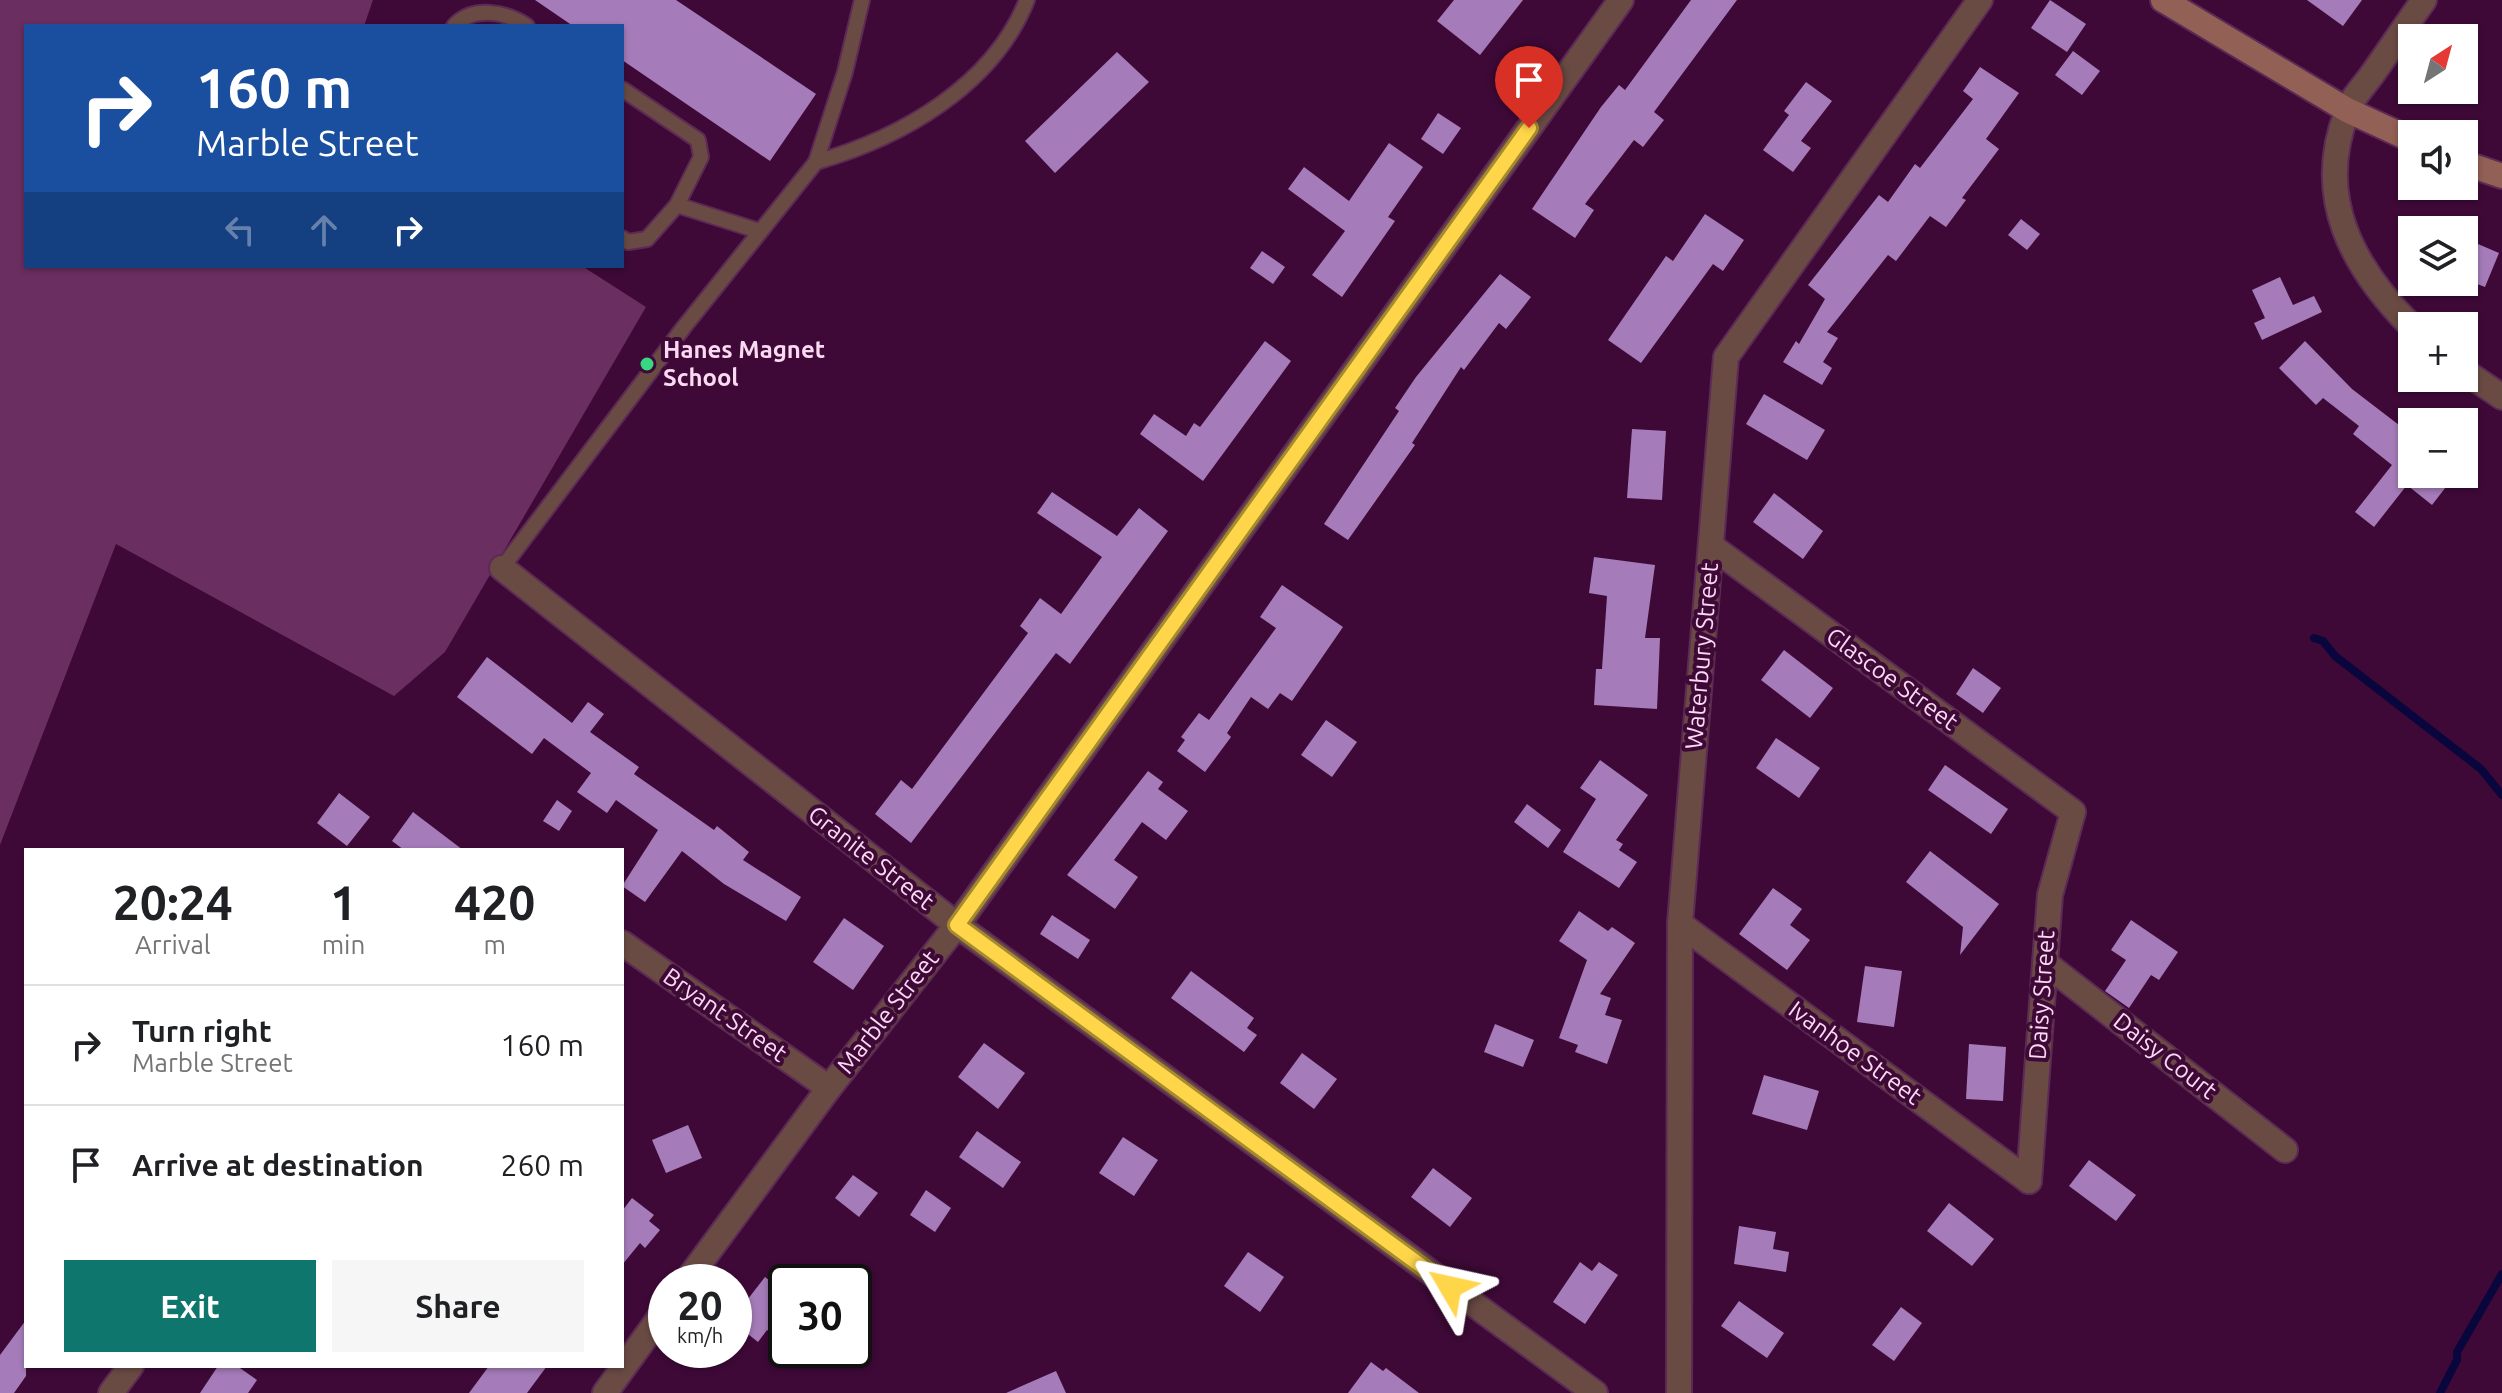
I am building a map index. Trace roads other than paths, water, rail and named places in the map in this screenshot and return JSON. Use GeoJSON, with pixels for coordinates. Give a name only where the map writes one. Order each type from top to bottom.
{"type":"FeatureCollection","features":[{"type":"Feature","properties":{"kind":"street","name":"Marble Street"},"geometry":{"type":"LineString","coordinates":[[699,1264],[829,1088],[957,925],[1621,0]]}},
{"type":"Feature","properties":{"kind":"street","name":"Waterbury Street"},"geometry":{"type":"LineString","coordinates":[[1679,1393],[1680,924],[1726,357],[1980,0]]}},
{"type":"Feature","properties":{"kind":"street"},"geometry":{"type":"LineString","coordinates":[[2163,0],[2347,110],[2398,134]]}},
{"type":"Feature","properties":{"kind":"street"},"geometry":{"type":"LineString","coordinates":[[2399,312],[2372,281],[2348,241],[2336,209],[2337,151],[2347,110],[2424,0]]}},
{"type":"Feature","properties":{"kind":"street"},"geometry":{"type":"LineString","coordinates":[[2478,168],[2502,176]]}},
{"type":"Feature","properties":{"kind":"street"},"geometry":{"type":"LineString","coordinates":[[2478,381],[2502,397]]}},
{"type":"Feature","properties":{"kind":"street","name":"Glascoe Street"},"geometry":{"type":"LineString","coordinates":[[1711,546],[2073,812]]}},
{"type":"Feature","properties":{"kind":"street","name":"Granite Street"},"geometry":{"type":"LineString","coordinates":[[502,568],[957,925],[1595,1393]]}},
{"type":"Feature","properties":{"kind":"street","name":"Daisy Street"},"geometry":{"type":"LineString","coordinates":[[2029,1181],[2050,895],[2073,812]]}},
{"type":"Feature","properties":{"kind":"street","name":"Ivanhoe Street"},"geometry":{"type":"LineString","coordinates":[[1680,924],[2029,1181]]}},
{"type":"Feature","properties":{"kind":"street","name":"Bryant Street"},"geometry":{"type":"LineString","coordinates":[[624,944],[829,1088]]}},
{"type":"Feature","properties":{"kind":"street","name":"Daisy Court"},"geometry":{"type":"LineString","coordinates":[[2045,963],[2285,1150]]}},
{"type":"Feature","properties":{"kind":"street"},"geometry":{"type":"LineString","coordinates":[[624,1367],[648,1334]]}},
{"type":"Feature","properties":{"kind":"street"},"geometry":{"type":"LineString","coordinates":[[111,1393],[130,1368]]}},
{"type":"Feature","properties":{"kind":"street"},"geometry":{"type":"LineString","coordinates":[[605,1393],[623,1368]]}},
{"type":"Feature","properties":{"kind":"lane"},"geometry":{"type":"LineString","coordinates":[[502,568],[759,231],[816,162],[862,0]]}},
{"type":"Feature","properties":{"kind":"lane"},"geometry":{"type":"LineString","coordinates":[[816,162],[849,152],[919,119],[968,83],[1002,47],[1027,0]]}},
{"type":"Feature","properties":{"kind":"lane"},"geometry":{"type":"LineString","coordinates":[[456,24],[463,16],[482,13],[509,14],[524,24]]}},
{"type":"Feature","properties":{"kind":"lane"},"geometry":{"type":"LineString","coordinates":[[624,90],[698,140],[701,157],[677,205],[647,239],[628,242],[624,239]]}},
{"type":"Feature","properties":{"kind":"lane"},"geometry":{"type":"LineString","coordinates":[[677,205],[759,231]]}},
{"type":"Feature","properties":{"kind":"waterway"},"geometry":{"type":"LineString","coordinates":[[2314,638],[2323,641],[2335,656],[2481,769],[2502,795]]}},
{"type":"Feature","properties":{"kind":"waterway"},"geometry":{"type":"LineString","coordinates":[[2440,1393],[2457,1360],[2457,1352],[2502,1274]]}},
{"type":"Feature","properties":{"kind":"place","name":"Hanes Magnet School"},"geometry":{"type":"Point","coordinates":[647,364]}}]}
